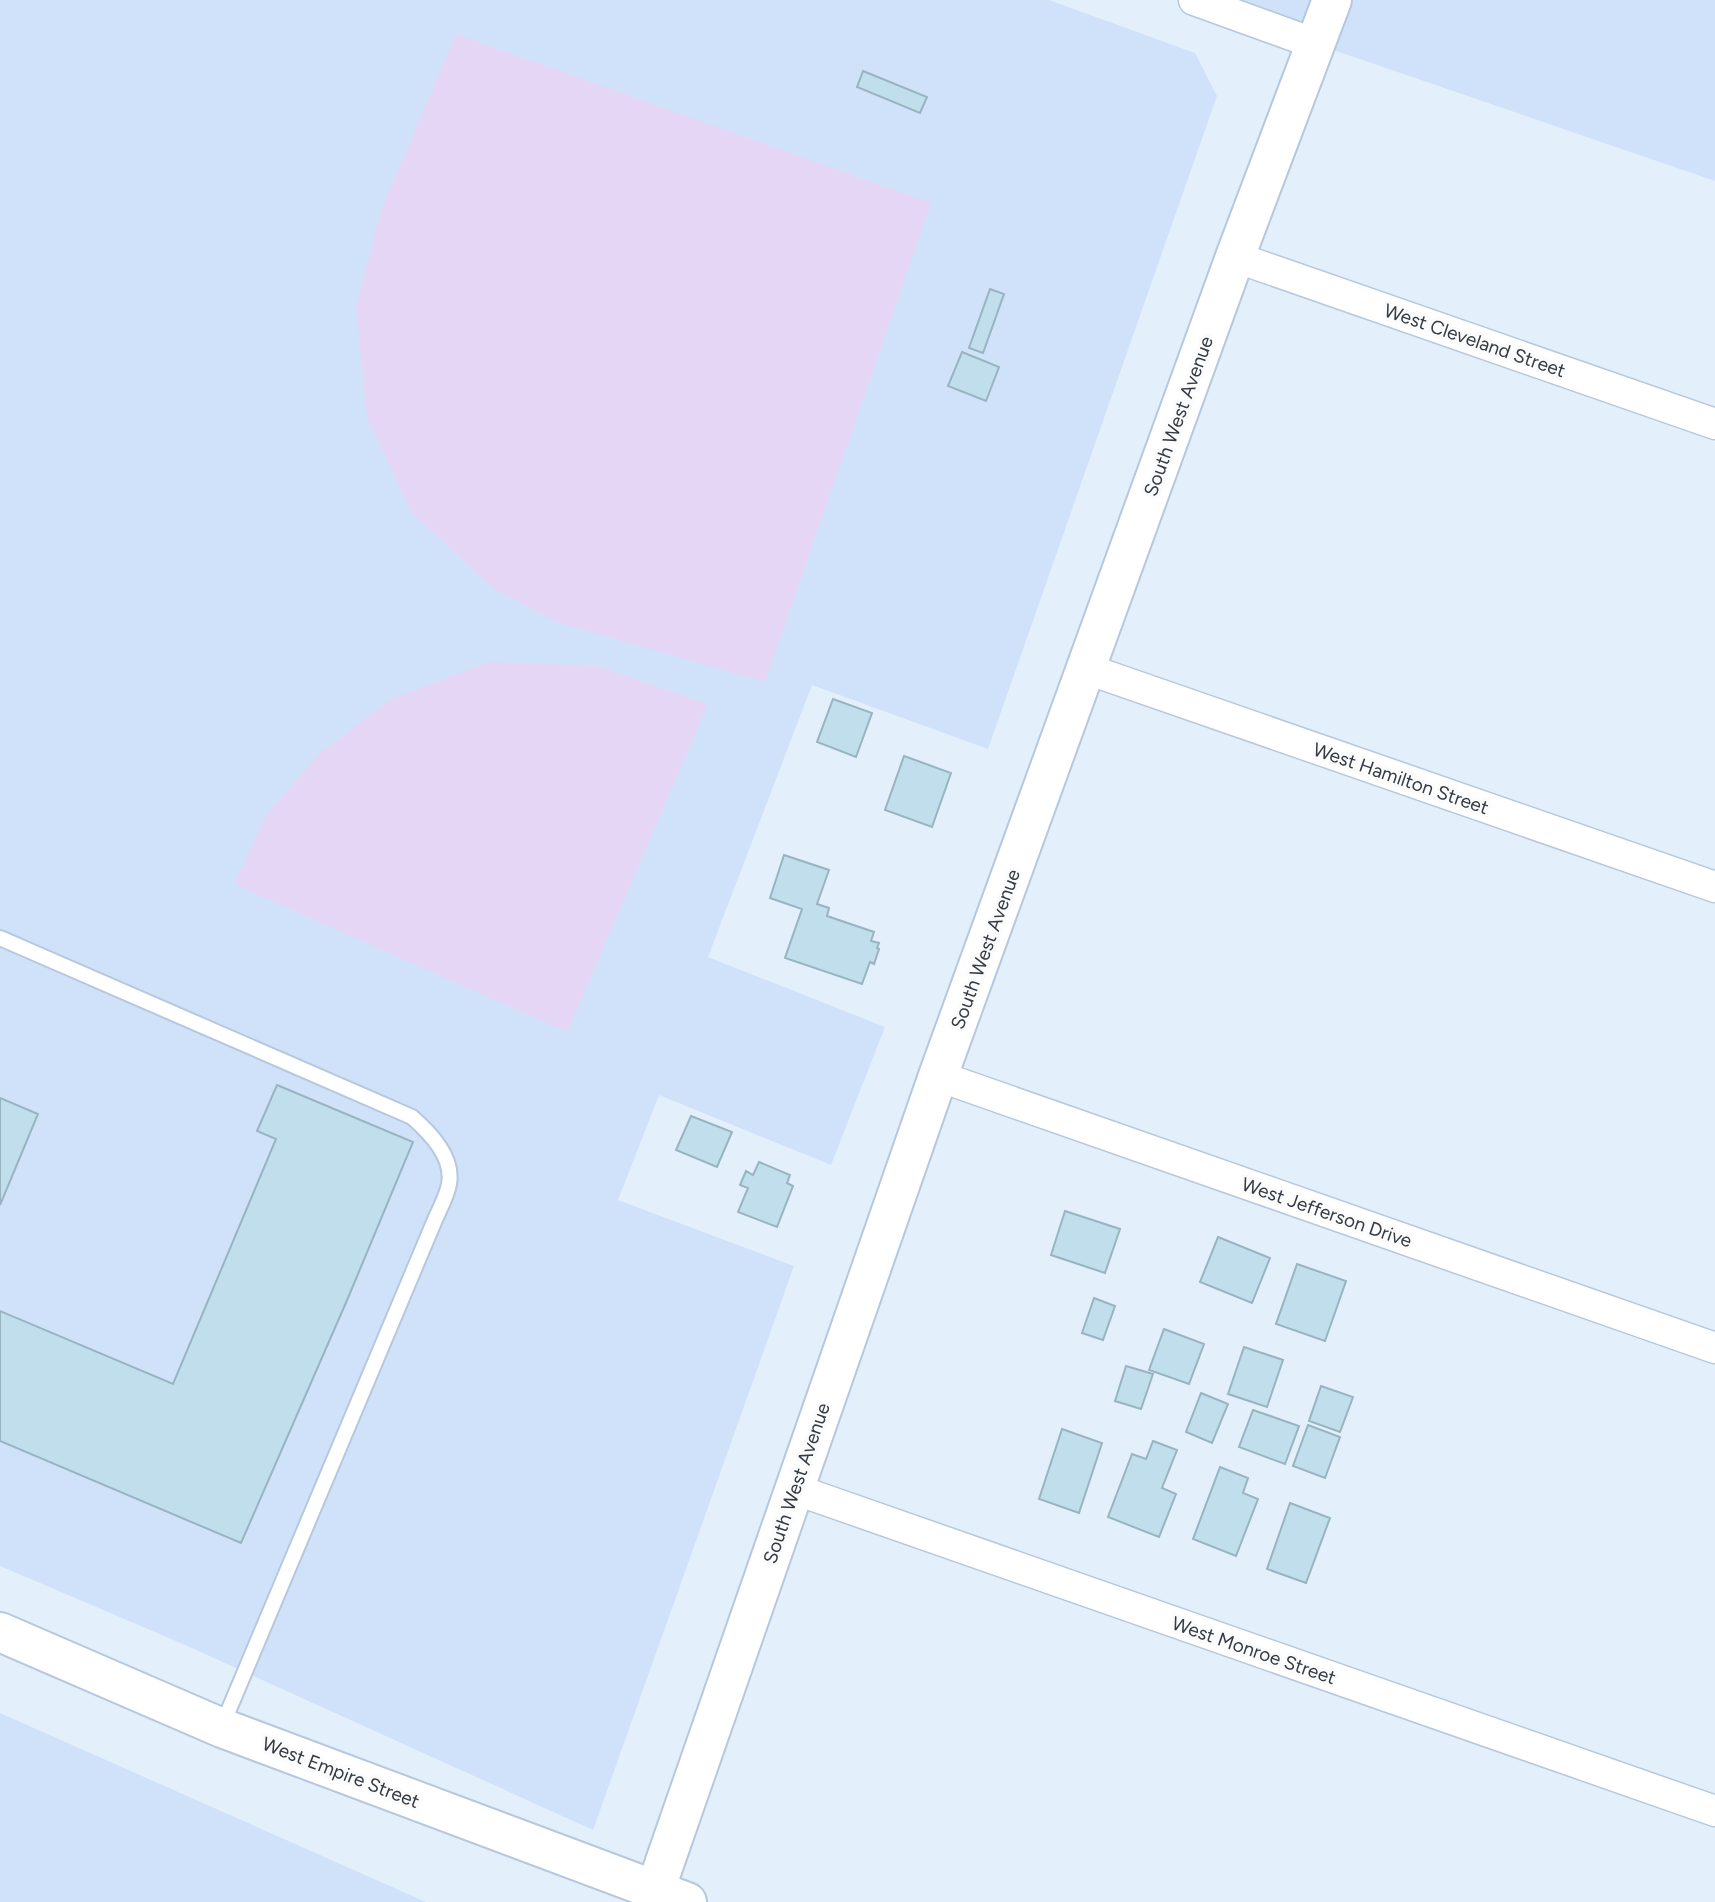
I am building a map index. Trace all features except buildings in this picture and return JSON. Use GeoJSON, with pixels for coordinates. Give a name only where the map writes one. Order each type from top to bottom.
{"type":"FeatureCollection","features":[{"type":"Feature","properties":{"kind":"main road","name":"South West Avenue"},"geometry":{"type":"LineString","coordinates":[[664,1898],[794,1489],[938,1076],[1235,257],[1332,0]]}},
{"type":"Feature","properties":{"kind":"main road","name":"West Empire Street"},"geometry":{"type":"LineString","coordinates":[[0,1632],[222,1728],[664,1898]]}},
{"type":"Feature","properties":{"kind":"street"},"geometry":{"type":"LineString","coordinates":[[1194,0],[1316,44]]}},
{"type":"Feature","properties":{"kind":"street","name":"West Cleveland Street"},"geometry":{"type":"LineString","coordinates":[[1235,257],[1715,424]]}},
{"type":"Feature","properties":{"kind":"street","name":"West Hamilton Street"},"geometry":{"type":"LineString","coordinates":[[1087,668],[1715,887]]}},
{"type":"Feature","properties":{"kind":"street","name":"West Jefferson Drive"},"geometry":{"type":"LineString","coordinates":[[938,1076],[1715,1348]]}},
{"type":"Feature","properties":{"kind":"street","name":"West Monroe Street"},"geometry":{"type":"LineString","coordinates":[[794,1489],[1715,1811]]}},
{"type":"Feature","properties":{"kind":"lane"},"geometry":{"type":"LineString","coordinates":[[0,938],[412,1117],[435,1137],[449,1168],[449,1184],[434,1222],[222,1728]]}},
{"type":"Feature","properties":{"kind":"shaded area"},"geometry":{"type":"Polygon","coordinates":[[[0,0],[1049,0],[1195,53],[1217,96],[988,749],[812,685],[708,957],[885,1027],[831,1165],[659,1095],[618,1200],[794,1266],[593,1830],[183,1644],[0,1566],[0,0]]]}},
{"type":"Feature","properties":{"kind":"shaded area"},"geometry":{"type":"Polygon","coordinates":[[[1194,0],[1715,0],[1715,181],[1316,44],[1194,0]]]}},
{"type":"Feature","properties":{"kind":"shaded area"},"geometry":{"type":"Polygon","coordinates":[[[456,34],[931,203],[765,682],[556,622],[493,588],[412,513],[367,418],[356,307],[382,208],[456,34]]]}},
{"type":"Feature","properties":{"kind":"shaded area"},"geometry":{"type":"Polygon","coordinates":[[[488,662],[598,666],[708,704],[567,1032],[234,884],[266,815],[317,756],[389,700],[488,662]]]}},
{"type":"Feature","properties":{"kind":"shaded area"},"geometry":{"type":"Polygon","coordinates":[[[0,1713],[426,1902],[0,1902],[0,1713]]]}}]}
